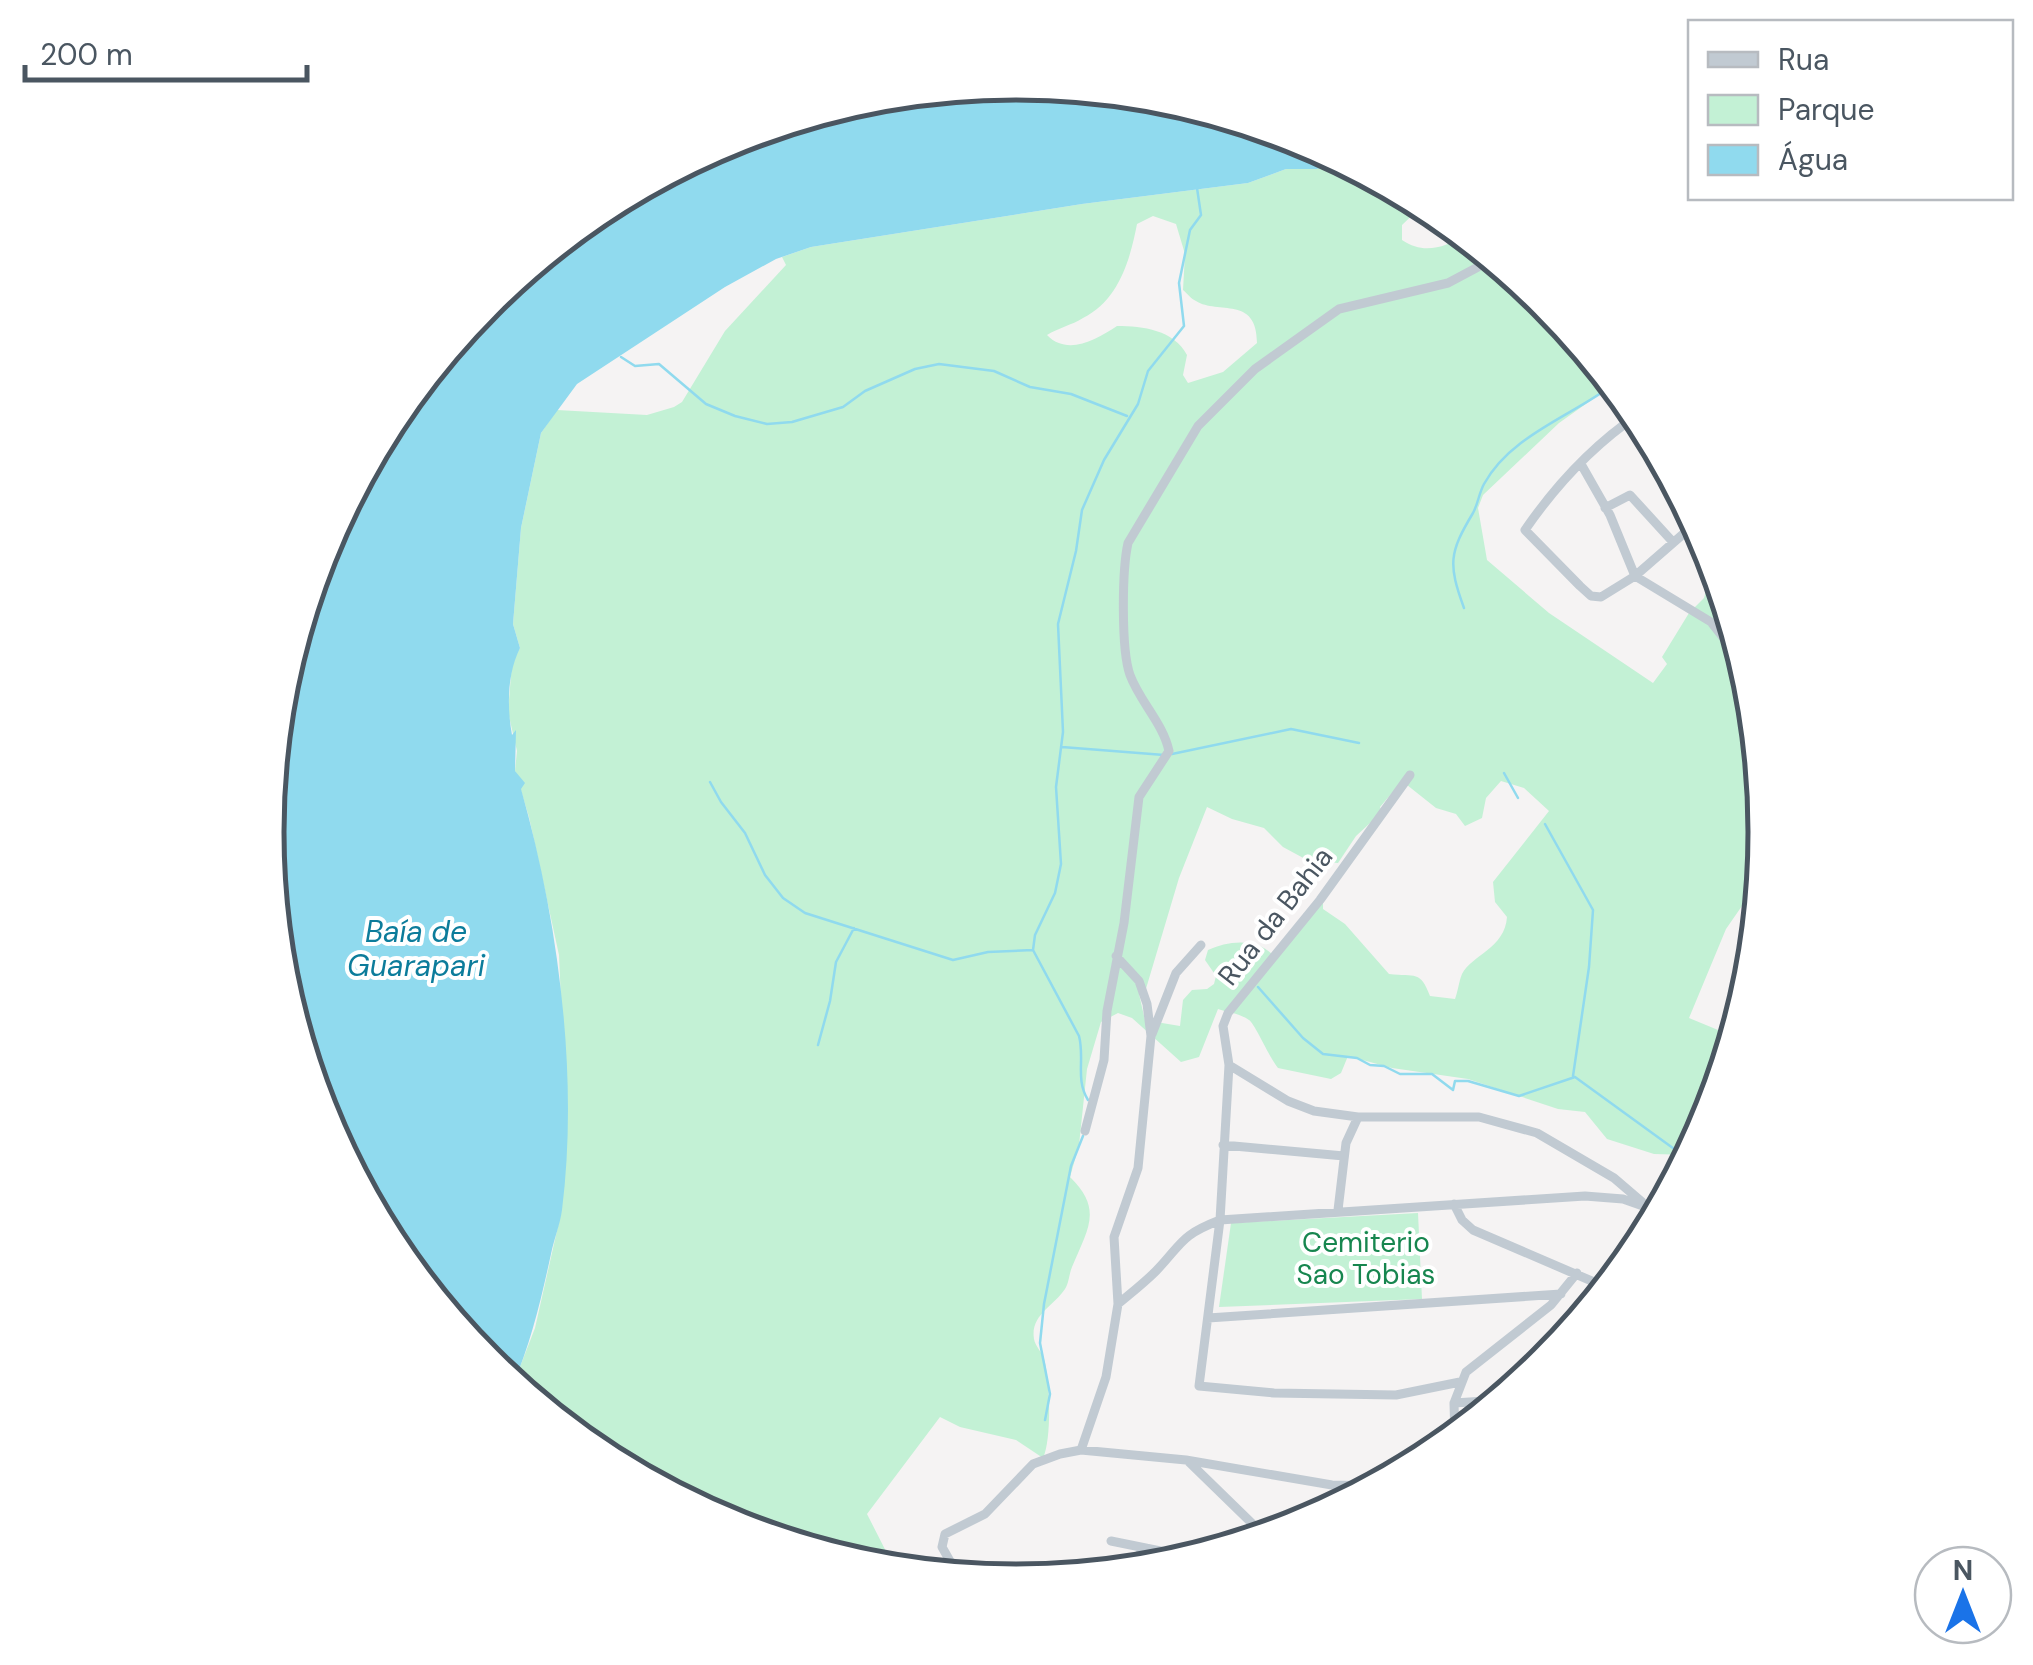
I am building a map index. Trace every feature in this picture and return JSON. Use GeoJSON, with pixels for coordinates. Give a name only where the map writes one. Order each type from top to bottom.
{"type":"FeatureCollection","features":[{"type":"Feature","properties":{"kind":"street"},"geometry":{"type":"LineString","coordinates":[[1085,1131],[1104,1060],[1140,798],[1169,751],[1157,721],[1130,676],[1126,654],[1124,560],[1138,522],[1198,426],[1255,369],[1339,309],[1448,283],[1480,266]]}},
{"type":"Feature","properties":{"kind":"street"},"geometry":{"type":"LineString","coordinates":[[1625,425],[1556,486],[1525,530],[1591,596],[1601,597],[1635,576],[1684,532]]}},
{"type":"Feature","properties":{"kind":"street"},"geometry":{"type":"LineString","coordinates":[[1581,464],[1606,508],[1635,576],[1710,622],[1722,637]]}},
{"type":"Feature","properties":{"kind":"street"},"geometry":{"type":"LineString","coordinates":[[1606,508],[1630,495],[1672,541]]}},
{"type":"Feature","properties":{"kind":"street","name":"Rua da Bahia"},"geometry":{"type":"LineString","coordinates":[[1410,775],[1310,914],[1228,1013],[1224,1026],[1229,1066],[1220,1220],[1199,1386],[1274,1393],[1396,1395],[1460,1382]]}},
{"type":"Feature","properties":{"kind":"street"},"geometry":{"type":"LineString","coordinates":[[1151,1036],[1176,973],[1201,945]]}},
{"type":"Feature","properties":{"kind":"street"},"geometry":{"type":"LineString","coordinates":[[1081,1450],[1106,1376],[1118,1304],[1114,1237],[1138,1168],[1151,1036],[1139,981],[1116,956]]}},
{"type":"Feature","properties":{"kind":"street"},"geometry":{"type":"LineString","coordinates":[[1229,1066],[1288,1101],[1314,1110],[1358,1118],[1480,1117],[1538,1133],[1614,1178],[1647,1206]]}},
{"type":"Feature","properties":{"kind":"street"},"geometry":{"type":"LineString","coordinates":[[1338,1210],[1346,1143],[1358,1118]]}},
{"type":"Feature","properties":{"kind":"street"},"geometry":{"type":"LineString","coordinates":[[1223,1145],[1344,1156]]}},
{"type":"Feature","properties":{"kind":"street"},"geometry":{"type":"LineString","coordinates":[[1118,1304],[1157,1270],[1177,1243],[1196,1229],[1220,1220],[1585,1196],[1623,1199],[1646,1206]]}},
{"type":"Feature","properties":{"kind":"street"},"geometry":{"type":"LineString","coordinates":[[1454,1204],[1473,1230],[1595,1282]]}},
{"type":"Feature","properties":{"kind":"street"},"geometry":{"type":"LineString","coordinates":[[1454,1419],[1460,1382],[1474,1365],[1561,1294],[1577,1273]]}},
{"type":"Feature","properties":{"kind":"street"},"geometry":{"type":"LineString","coordinates":[[1208,1318],[1561,1294]]}},
{"type":"Feature","properties":{"kind":"street"},"geometry":{"type":"LineString","coordinates":[[1454,1403],[1477,1402]]}},
{"type":"Feature","properties":{"kind":"street"},"geometry":{"type":"LineString","coordinates":[[950,1561],[942,1547],[946,1532],[981,1517],[1033,1464],[1081,1450],[1186,1460],[1348,1485]]}},
{"type":"Feature","properties":{"kind":"street"},"geometry":{"type":"LineString","coordinates":[[1186,1460],[1254,1525]]}},
{"type":"Feature","properties":{"kind":"street"},"geometry":{"type":"LineString","coordinates":[[1111,1541],[1160,1551]]}},
{"type":"Feature","properties":{"kind":"street"},"geometry":{"type":"LineString","coordinates":[[1140,1554],[1146,1548]]}},
{"type":"Feature","properties":{"kind":"green space"},"geometry":{"type":"Polygon","coordinates":[[[1321,167],[1383,198],[1412,216],[1402,225],[1402,240],[1434,248],[1451,243],[1462,251],[1534,315],[1602,393],[1559,423],[1483,495],[1478,508],[1487,560],[1549,613],[1653,683],[1667,664],[1662,657],[1689,613],[1704,598],[1707,588],[1735,690],[1743,737],[1749,832],[1745,901],[1726,929],[1689,1018],[1721,1031],[1710,1068],[1674,1155],[1654,1154],[1607,1139],[1585,1112],[1558,1109],[1468,1079],[1392,1068],[1348,1056],[1341,1073],[1331,1079],[1278,1068],[1249,1020],[1218,1009],[1199,1057],[1181,1062],[1132,1018],[1118,1013],[1101,1022],[1087,1069],[1079,1145],[1070,1177],[1087,1200],[1087,1231],[1066,1287],[1039,1317],[1034,1331],[1044,1359],[1049,1395],[1043,1458],[1016,1440],[960,1427],[940,1417],[867,1514],[887,1553],[781,1526],[650,1467],[571,1414],[519,1369],[535,1328],[561,1213],[566,1115],[559,955],[515,771],[517,751],[508,712],[512,663],[520,648],[513,624],[521,528],[541,433],[557,410],[647,415],[682,402],[725,331],[786,265],[782,257],[811,247],[1082,204],[1248,183],[1286,169],[1321,167]],[[1153,216],[1137,224],[1121,278],[1106,301],[1083,318],[1047,335],[1072,345],[1091,341],[1117,326],[1166,335],[1187,355],[1183,375],[1188,383],[1223,372],[1257,343],[1251,318],[1244,312],[1205,305],[1183,290],[1185,254],[1176,224],[1153,216]],[[1402,781],[1380,807],[1382,812],[1356,836],[1338,863],[1307,860],[1283,847],[1264,828],[1207,807],[1179,878],[1145,992],[1139,994],[1147,1029],[1156,1022],[1180,1026],[1183,1000],[1192,990],[1214,984],[1216,976],[1205,960],[1208,950],[1243,942],[1260,946],[1274,956],[1323,898],[1323,909],[1345,924],[1389,974],[1416,976],[1430,996],[1455,999],[1462,974],[1495,944],[1505,928],[1507,917],[1495,902],[1493,882],[1549,811],[1524,788],[1501,781],[1486,798],[1482,818],[1465,826],[1456,814],[1436,808],[1402,781]]]}},
{"type":"Feature","properties":{"kind":"green space","name":"Cemiterio Sao Tobias"},"geometry":{"type":"Polygon","coordinates":[[[1418,1213],[1422,1299],[1219,1307],[1231,1223],[1418,1213]]]}},
{"type":"Feature","properties":{"kind":"water","name":"Baía de Guarapari"},"geometry":{"type":"Polygon","coordinates":[[[1016,100],[1112,106],[1206,125],[1322,168],[1286,169],[1248,183],[1082,204],[811,247],[776,259],[725,287],[577,384],[541,433],[521,528],[513,624],[520,648],[510,680],[509,702],[512,735],[516,730],[515,771],[525,783],[521,789],[555,944],[568,1106],[562,1210],[519,1369],[466,1315],[435,1278],[382,1199],[323,1068],[309,1022],[290,928],[284,832],[290,737],[298,690],[323,597],[340,552],[382,466],[407,426],[435,387],[499,315],[571,251],[610,223],[650,198],[736,156],[827,125],[921,106],[969,102],[1016,100]]]}},
{"type":"Feature","properties":{"kind":"waterway"},"geometry":{"type":"LineString","coordinates":[[1088,1100],[1082,1084],[1079,1036],[1033,950],[1035,935],[1055,893],[1061,864],[1056,787],[1063,732],[1058,624],[1082,510],[1104,460],[1138,404],[1148,371],[1184,326],[1179,283],[1190,230],[1201,215],[1197,188]]}},
{"type":"Feature","properties":{"kind":"waterway"},"geometry":{"type":"LineString","coordinates":[[621,357],[635,366],[659,364],[706,404],[767,424],[792,422],[843,407],[865,391],[915,369],[939,364],[994,371],[1030,387],[1071,394],[1127,416]]}},
{"type":"Feature","properties":{"kind":"waterway"},"geometry":{"type":"LineString","coordinates":[[1464,608],[1453,569],[1455,549],[1484,484],[1526,439],[1602,392]]}},
{"type":"Feature","properties":{"kind":"waterway"},"geometry":{"type":"LineString","coordinates":[[1172,754],[1291,729],[1359,743]]}},
{"type":"Feature","properties":{"kind":"waterway"},"geometry":{"type":"LineString","coordinates":[[1062,747],[1164,755]]}},
{"type":"Feature","properties":{"kind":"waterway"},"geometry":{"type":"LineString","coordinates":[[1504,773],[1518,798]]}},
{"type":"Feature","properties":{"kind":"waterway"},"geometry":{"type":"LineString","coordinates":[[710,782],[745,833],[765,875],[783,898],[805,913],[953,960],[988,952],[1033,950]]}},
{"type":"Feature","properties":{"kind":"waterway"},"geometry":{"type":"LineString","coordinates":[[1545,824],[1593,910],[1573,1076]]}},
{"type":"Feature","properties":{"kind":"waterway"},"geometry":{"type":"LineString","coordinates":[[818,1045],[836,962],[854,928]]}},
{"type":"Feature","properties":{"kind":"waterway"},"geometry":{"type":"LineString","coordinates":[[1258,987],[1303,1038],[1323,1054],[1357,1058],[1400,1074],[1432,1074],[1453,1090],[1455,1081],[1468,1081],[1519,1096],[1575,1077],[1676,1150]]}},
{"type":"Feature","properties":{"kind":"waterway"},"geometry":{"type":"LineString","coordinates":[[1045,1420],[1050,1394],[1040,1343],[1044,1304],[1071,1166],[1083,1136]]}}]}
